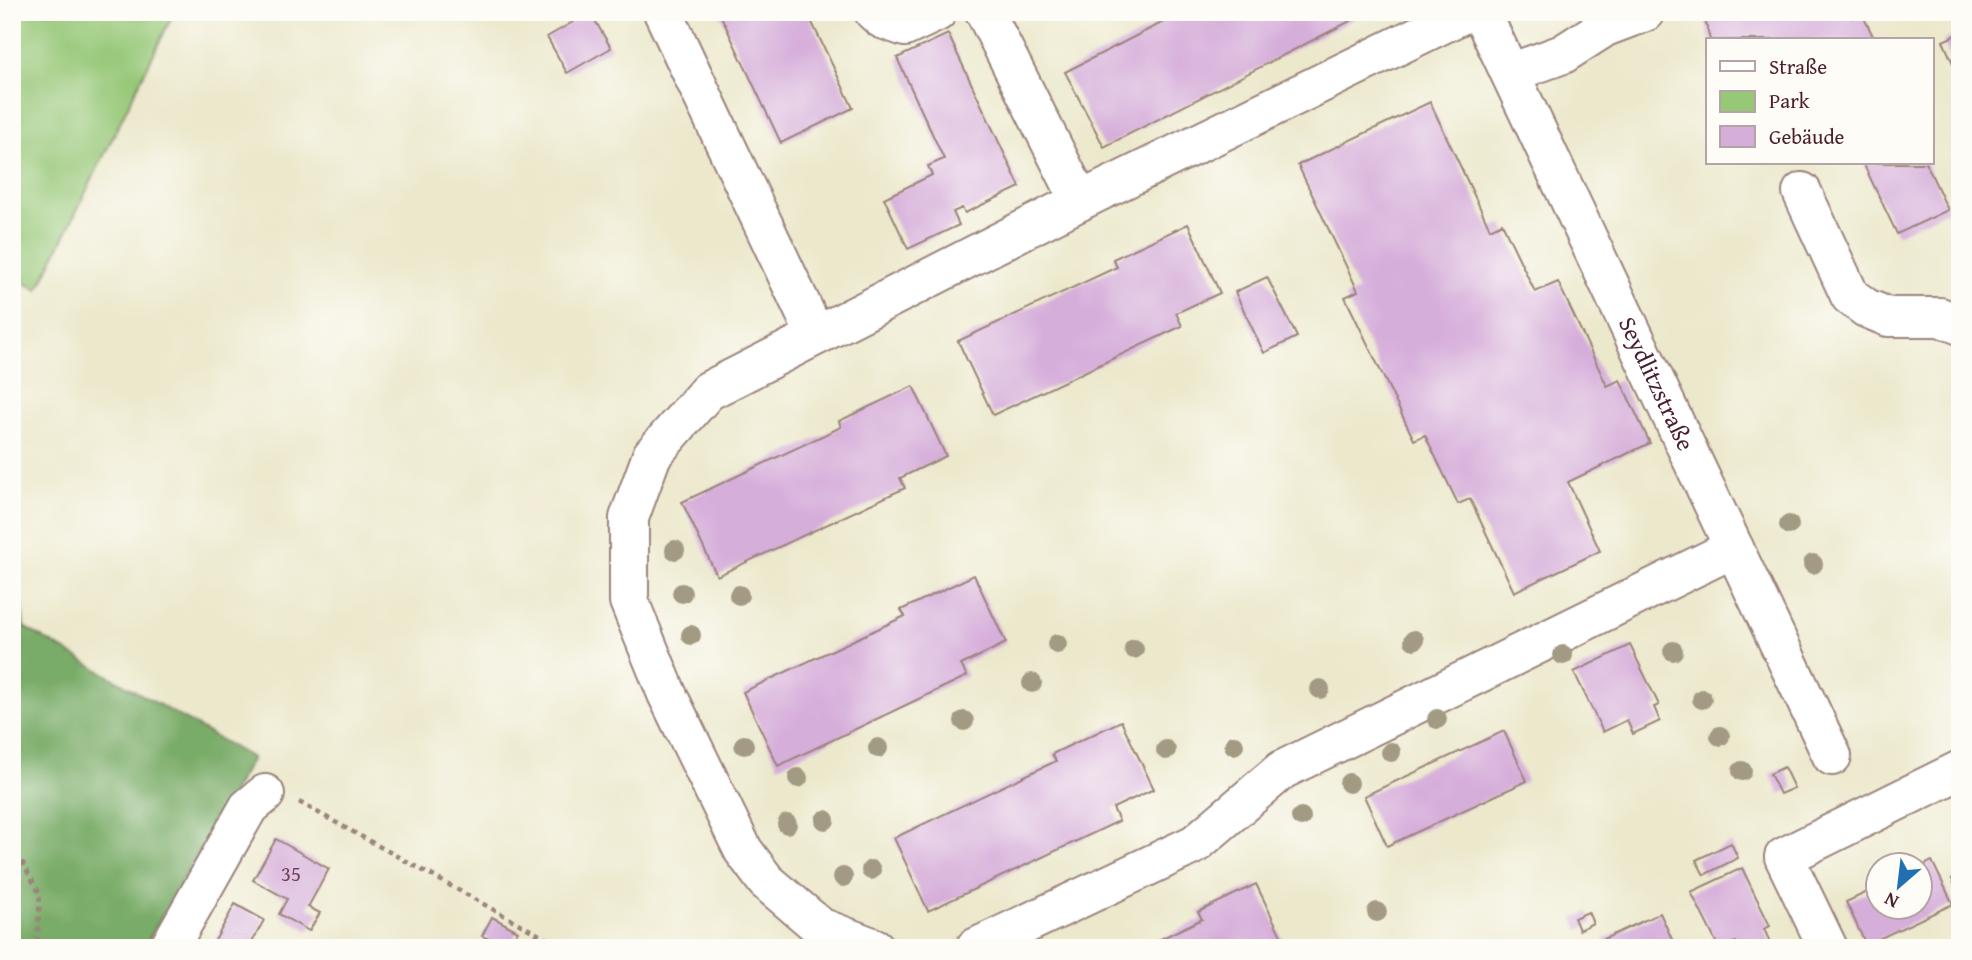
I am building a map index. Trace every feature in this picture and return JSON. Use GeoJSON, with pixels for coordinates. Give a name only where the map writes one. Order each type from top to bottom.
{"type":"FeatureCollection","features":[{"type":"Feature","properties":{"kind":"street"},"geometry":{"type":"LineString","coordinates":[[663,12],[815,334]]}},
{"type":"Feature","properties":{"kind":"street"},"geometry":{"type":"LineString","coordinates":[[874,12],[882,19],[905,27],[937,12]]}},
{"type":"Feature","properties":{"kind":"street"},"geometry":{"type":"LineString","coordinates":[[985,12],[1080,201]]}},
{"type":"Feature","properties":{"kind":"street"},"geometry":{"type":"LineString","coordinates":[[875,948],[820,927],[766,881],[743,850],[667,694],[629,601],[629,518],[652,455],[708,391],[1080,201],[1467,12]]}},
{"type":"Feature","properties":{"kind":"street","name":"Seydlitzstraße"},"geometry":{"type":"LineString","coordinates":[[1481,12],[1832,756]]}},
{"type":"Feature","properties":{"kind":"street"},"geometry":{"type":"LineString","coordinates":[[1510,73],[1563,54],[1605,27],[1645,12]]}},
{"type":"Feature","properties":{"kind":"street"},"geometry":{"type":"LineString","coordinates":[[1802,192],[1850,296],[1866,308],[1888,317],[1940,317],[1960,325]]}},
{"type":"Feature","properties":{"kind":"street"},"geometry":{"type":"LineString","coordinates":[[975,948],[1195,844],[1282,770],[1734,548]]}},
{"type":"Feature","properties":{"kind":"street"},"geometry":{"type":"LineString","coordinates":[[1828,948],[1784,856],[1960,770]]}},
{"type":"Feature","properties":{"kind":"street"},"geometry":{"type":"LineString","coordinates":[[169,948],[248,808],[265,794]]}},
{"type":"Feature","properties":{"kind":"path"},"geometry":{"type":"LineString","coordinates":[[265,794],[284,794],[563,948]]}},
{"type":"Feature","properties":{"kind":"path"},"geometry":{"type":"LineString","coordinates":[[12,844],[40,894],[37,948]]}},
{"type":"Feature","properties":{"kind":"green space"},"geometry":{"type":"Polygon","coordinates":[[[12,12],[174,12],[38,290],[12,276],[12,12]]]}},
{"type":"Feature","properties":{"kind":"green space"},"geometry":{"type":"Polygon","coordinates":[[[12,525],[24,627],[252,758],[144,948],[12,948],[12,525]]]}},
{"type":"Feature","properties":{"kind":"building"},"geometry":{"type":"Polygon","coordinates":[[[590,12],[611,48],[567,73],[547,37],[590,12]]]}},
{"type":"Feature","properties":{"kind":"building"},"geometry":{"type":"Polygon","coordinates":[[[719,12],[807,12],[853,108],[781,143],[719,12]]]}},
{"type":"Feature","properties":{"kind":"building"},"geometry":{"type":"Polygon","coordinates":[[[1183,12],[1368,12],[1104,147],[1065,72],[1183,12]]]}},
{"type":"Feature","properties":{"kind":"building"},"geometry":{"type":"Polygon","coordinates":[[[1703,12],[1850,12],[1852,18],[1862,14],[1874,38],[1710,38],[1703,12]]]}},
{"type":"Feature","properties":{"kind":"building"},"geometry":{"type":"Polygon","coordinates":[[[1960,33],[1960,79],[1943,41],[1960,33]]]}},
{"type":"Feature","properties":{"kind":"building"},"geometry":{"type":"Polygon","coordinates":[[[948,34],[1020,187],[965,213],[962,208],[953,212],[959,225],[908,249],[884,198],[932,175],[928,166],[944,159],[897,58],[948,34]]]}},
{"type":"Feature","properties":{"kind":"building"},"geometry":{"type":"Polygon","coordinates":[[[1430,102],[1490,229],[1502,223],[1535,292],[1558,282],[1607,386],[1620,380],[1650,443],[1568,482],[1600,551],[1514,592],[1470,499],[1458,504],[1425,435],[1414,440],[1345,297],[1358,291],[1298,165],[1430,102]]]}},
{"type":"Feature","properties":{"kind":"building"},"geometry":{"type":"Polygon","coordinates":[[[1863,164],[1926,164],[1948,210],[1897,234],[1863,164]]]}},
{"type":"Feature","properties":{"kind":"building"},"geometry":{"type":"Polygon","coordinates":[[[1188,224],[1220,293],[1176,313],[1182,326],[993,415],[958,341],[1117,267],[1113,259],[1188,224]]]}},
{"type":"Feature","properties":{"kind":"building"},"geometry":{"type":"Polygon","coordinates":[[[1267,277],[1297,337],[1264,353],[1235,292],[1267,277]]]}},
{"type":"Feature","properties":{"kind":"building"},"geometry":{"type":"Polygon","coordinates":[[[913,386],[946,456],[900,478],[905,488],[717,576],[682,502],[841,427],[839,421],[913,386]]]}},
{"type":"Feature","properties":{"kind":"building"},"geometry":{"type":"Polygon","coordinates":[[[974,575],[1006,643],[961,665],[967,676],[778,766],[743,692],[905,616],[901,610],[974,575]]]}},
{"type":"Feature","properties":{"kind":"building"},"geometry":{"type":"Polygon","coordinates":[[[1630,645],[1659,705],[1654,707],[1660,721],[1633,734],[1627,720],[1603,732],[1574,672],[1630,645]]]}},
{"type":"Feature","properties":{"kind":"building"},"geometry":{"type":"Polygon","coordinates":[[[1121,721],[1154,789],[1113,808],[1119,821],[928,911],[894,838],[1056,761],[1052,754],[1121,721]]]}},
{"type":"Feature","properties":{"kind":"building"},"geometry":{"type":"Polygon","coordinates":[[[1504,731],[1527,781],[1387,846],[1364,796],[1504,731]]]}},
{"type":"Feature","properties":{"kind":"building"},"geometry":{"type":"Polygon","coordinates":[[[1784,767],[1794,788],[1780,794],[1770,774],[1784,767]]]}},
{"type":"Feature","properties":{"kind":"building"},"geometry":{"type":"Polygon","coordinates":[[[276,839],[329,869],[308,907],[320,913],[309,931],[279,914],[287,899],[253,880],[276,839]]]}},
{"type":"Feature","properties":{"kind":"building"},"geometry":{"type":"Polygon","coordinates":[[[1731,843],[1738,858],[1704,875],[1696,860],[1731,843]]]}},
{"type":"Feature","properties":{"kind":"building"},"geometry":{"type":"Polygon","coordinates":[[[1934,865],[1953,904],[1934,913],[1934,865]]]}},
{"type":"Feature","properties":{"kind":"building"},"geometry":{"type":"Polygon","coordinates":[[[1742,868],[1770,926],[1764,929],[1770,942],[1759,948],[1739,948],[1736,942],[1719,948],[1691,892],[1742,868]]]}},
{"type":"Feature","properties":{"kind":"building"},"geometry":{"type":"Polygon","coordinates":[[[1960,875],[1960,896],[1952,879],[1960,875]]]}},
{"type":"Feature","properties":{"kind":"building"},"geometry":{"type":"Polygon","coordinates":[[[1256,884],[1287,948],[1142,948],[1202,919],[1198,912],[1256,884]]]}},
{"type":"Feature","properties":{"kind":"building"},"geometry":{"type":"Polygon","coordinates":[[[1864,894],[1864,922],[1915,922],[1866,945],[1846,902],[1864,894]]]}},
{"type":"Feature","properties":{"kind":"building"},"geometry":{"type":"Polygon","coordinates":[[[235,904],[264,920],[249,948],[211,948],[235,904]]]}},
{"type":"Feature","properties":{"kind":"building"},"geometry":{"type":"Polygon","coordinates":[[[1588,912],[1593,923],[1579,930],[1574,918],[1588,912]]]}},
{"type":"Feature","properties":{"kind":"building"},"geometry":{"type":"Polygon","coordinates":[[[1660,913],[1676,948],[1608,948],[1604,939],[1660,913]]]}},
{"type":"Feature","properties":{"kind":"building"},"geometry":{"type":"Polygon","coordinates":[[[492,917],[518,931],[508,948],[484,948],[489,939],[482,936],[492,917]]]}},
{"type":"Feature","properties":{"kind":"building"},"geometry":{"type":"Polygon","coordinates":[[[1960,939],[1960,948],[1941,948],[1960,939]]]}}]}
